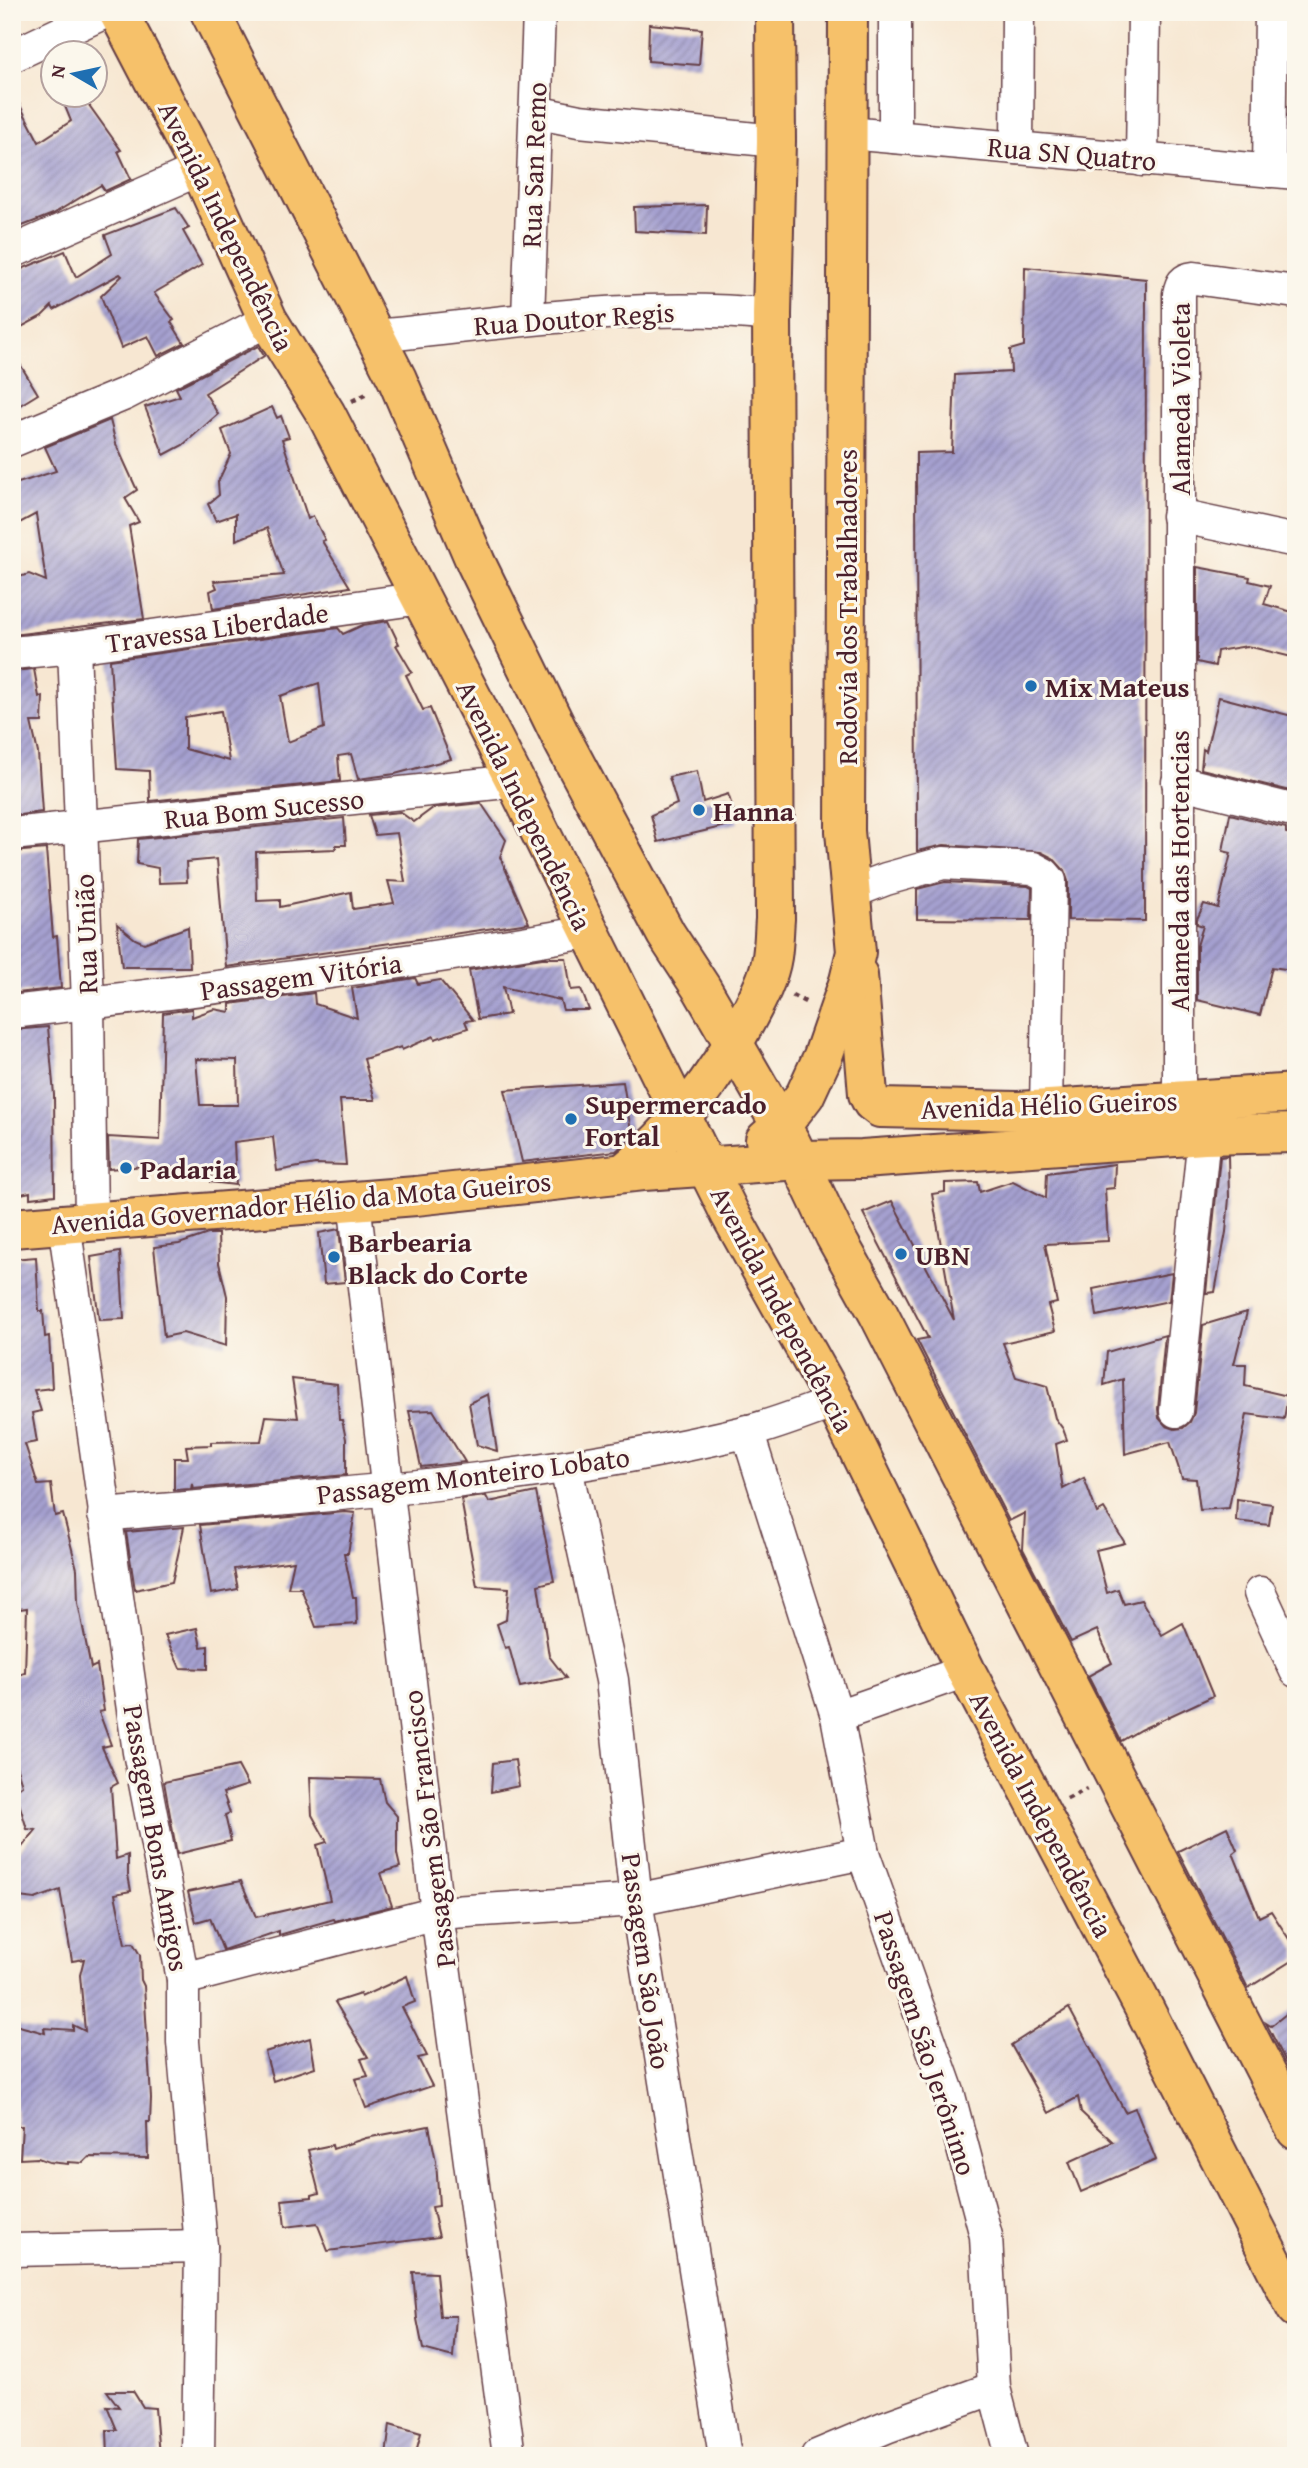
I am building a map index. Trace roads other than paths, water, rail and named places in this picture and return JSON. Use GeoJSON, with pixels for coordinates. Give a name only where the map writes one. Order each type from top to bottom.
{"type":"FeatureCollection","features":[{"type":"Feature","properties":{"kind":"main road","name":"Avenida Independência"},"geometry":{"type":"LineString","coordinates":[[118,12],[200,169],[268,320],[326,414],[515,781],[682,1117],[723,1165],[730,1214],[835,1402],[966,1671],[1144,2008],[1296,2308]]}},
{"type":"Feature","properties":{"kind":"main road"},"geometry":{"type":"LineString","coordinates":[[210,12],[397,379],[476,563],[563,741],[666,934],[702,989],[800,1160],[835,1236],[878,1313],[1296,2130]]}},
{"type":"Feature","properties":{"kind":"main road"},"geometry":{"type":"LineString","coordinates":[[607,1174],[667,1135],[682,1117],[734,1044],[760,995],[772,957],[775,919],[772,315],[776,141],[775,12]]}},
{"type":"Feature","properties":{"kind":"main road","name":"Rodovia dos Trabalhadores"},"geometry":{"type":"LineString","coordinates":[[723,1165],[782,1126],[805,1095],[841,1008],[856,952],[845,831],[848,12]]}},
{"type":"Feature","properties":{"kind":"main road","name":"Avenida Hélio Gueiros"},"geometry":{"type":"LineString","coordinates":[[856,952],[868,1094],[872,1102],[880,1108],[946,1111],[1046,1109],[1296,1093]]}},
{"type":"Feature","properties":{"kind":"main road"},"geometry":{"type":"LineString","coordinates":[[607,1174],[1204,1135],[1296,1133]]}},
{"type":"Feature","properties":{"kind":"main road","name":"Avenida Governador Hélio da Mota Gueiros"},"geometry":{"type":"LineString","coordinates":[[12,1228],[354,1200],[607,1174]]}},
{"type":"Feature","properties":{"kind":"street"},"geometry":{"type":"LineString","coordinates":[[12,56],[105,12]]}},
{"type":"Feature","properties":{"kind":"street","name":"Rua San Remo"},"geometry":{"type":"LineString","coordinates":[[528,318],[539,12]]}},
{"type":"Feature","properties":{"kind":"street"},"geometry":{"type":"LineString","coordinates":[[895,12],[895,137]]}},
{"type":"Feature","properties":{"kind":"street"},"geometry":{"type":"LineString","coordinates":[[1017,148],[1018,12]]}},
{"type":"Feature","properties":{"kind":"street"},"geometry":{"type":"LineString","coordinates":[[1142,160],[1144,12]]}},
{"type":"Feature","properties":{"kind":"street"},"geometry":{"type":"LineString","coordinates":[[1271,12],[1282,172]]}},
{"type":"Feature","properties":{"kind":"street"},"geometry":{"type":"LineString","coordinates":[[535,112],[579,121],[776,141]]}},
{"type":"Feature","properties":{"kind":"street","name":"Rua SN Quatro"},"geometry":{"type":"LineString","coordinates":[[848,134],[1282,172]]}},
{"type":"Feature","properties":{"kind":"street"},"geometry":{"type":"LineString","coordinates":[[12,252],[200,169]]}},
{"type":"Feature","properties":{"kind":"street","name":"Alameda Violeta"},"geometry":{"type":"LineString","coordinates":[[1178,516],[1179,294],[1182,283],[1194,278],[1296,292]]}},
{"type":"Feature","properties":{"kind":"street","name":"Rua Doutor Regis"},"geometry":{"type":"LineString","coordinates":[[376,336],[528,318],[674,309],[772,315]]}},
{"type":"Feature","properties":{"kind":"street"},"geometry":{"type":"LineString","coordinates":[[12,440],[125,394],[268,320]]}},
{"type":"Feature","properties":{"kind":"street"},"geometry":{"type":"LineString","coordinates":[[1178,516],[1296,541]]}},
{"type":"Feature","properties":{"kind":"street","name":"Alameda das Hortencias"},"geometry":{"type":"LineString","coordinates":[[1178,516],[1179,1100]]}},
{"type":"Feature","properties":{"kind":"street","name":"Travessa Liberdade"},"geometry":{"type":"LineString","coordinates":[[12,653],[74,647],[421,598]]}},
{"type":"Feature","properties":{"kind":"street","name":"Rua União"},"geometry":{"type":"LineString","coordinates":[[74,647],[88,1003],[77,1222]]}},
{"type":"Feature","properties":{"kind":"street","name":"Rua Bom Sucesso"},"geometry":{"type":"LineString","coordinates":[[12,834],[515,781]]}},
{"type":"Feature","properties":{"kind":"street"},"geometry":{"type":"LineString","coordinates":[[1178,782],[1296,811]]}},
{"type":"Feature","properties":{"kind":"street"},"geometry":{"type":"LineString","coordinates":[[852,892],[943,863],[1032,868],[1044,874],[1050,881],[1046,1109]]}},
{"type":"Feature","properties":{"kind":"street","name":"Passagem Vitória"},"geometry":{"type":"LineString","coordinates":[[12,1012],[344,971],[588,932]]}},
{"type":"Feature","properties":{"kind":"street"},"geometry":{"type":"LineString","coordinates":[[1176,1411],[1204,1135]]}},
{"type":"Feature","properties":{"kind":"street","name":"Passagem São Francisco"},"geometry":{"type":"LineString","coordinates":[[354,1200],[437,1913],[509,2456]]}},
{"type":"Feature","properties":{"kind":"street","name":"Passagem Bons Amigos"},"geometry":{"type":"LineString","coordinates":[[77,1222],[104,1515],[139,1752],[183,1979],[183,2042],[201,2246],[198,2456]]}},
{"type":"Feature","properties":{"kind":"street","name":"Passagem Monteiro Lobato"},"geometry":{"type":"LineString","coordinates":[[104,1515],[387,1489],[566,1468],[747,1432],[835,1402]]}},
{"type":"Feature","properties":{"kind":"street","name":"Passagem São Jerônimo"},"geometry":{"type":"LineString","coordinates":[[747,1432],[837,1716],[863,1853],[948,2092],[986,2236],[994,2388],[1012,2456]]}},
{"type":"Feature","properties":{"kind":"street","name":"Passagem São João"},"geometry":{"type":"LineString","coordinates":[[566,1468],[612,1680],[636,1900],[725,2456]]}},
{"type":"Feature","properties":{"kind":"street"},"geometry":{"type":"LineString","coordinates":[[1261,1593],[1296,1671]]}},
{"type":"Feature","properties":{"kind":"street"},"geometry":{"type":"LineString","coordinates":[[837,1716],[966,1671]]}},
{"type":"Feature","properties":{"kind":"street"},"geometry":{"type":"LineString","coordinates":[[183,1979],[437,1913],[636,1900],[863,1853]]}},
{"type":"Feature","properties":{"kind":"street"},"geometry":{"type":"LineString","coordinates":[[12,2250],[201,2246]]}},
{"type":"Feature","properties":{"kind":"street"},"geometry":{"type":"LineString","coordinates":[[817,2456],[886,2427],[994,2388]]}},
{"type":"Feature","properties":{"kind":"place","name":"Mix Mateus"},"geometry":{"type":"Point","coordinates":[1031,686]}},
{"type":"Feature","properties":{"kind":"place","name":"Hanna"},"geometry":{"type":"Point","coordinates":[699,810]}},
{"type":"Feature","properties":{"kind":"place","name":"Supermercado Fortal"},"geometry":{"type":"Point","coordinates":[571,1119]}},
{"type":"Feature","properties":{"kind":"place","name":"Padaria"},"geometry":{"type":"Point","coordinates":[126,1168]}},
{"type":"Feature","properties":{"kind":"place","name":"UBN"},"geometry":{"type":"Point","coordinates":[901,1254]}},
{"type":"Feature","properties":{"kind":"place","name":"Barbearia Black do Corte"},"geometry":{"type":"Point","coordinates":[334,1257]}}]}
